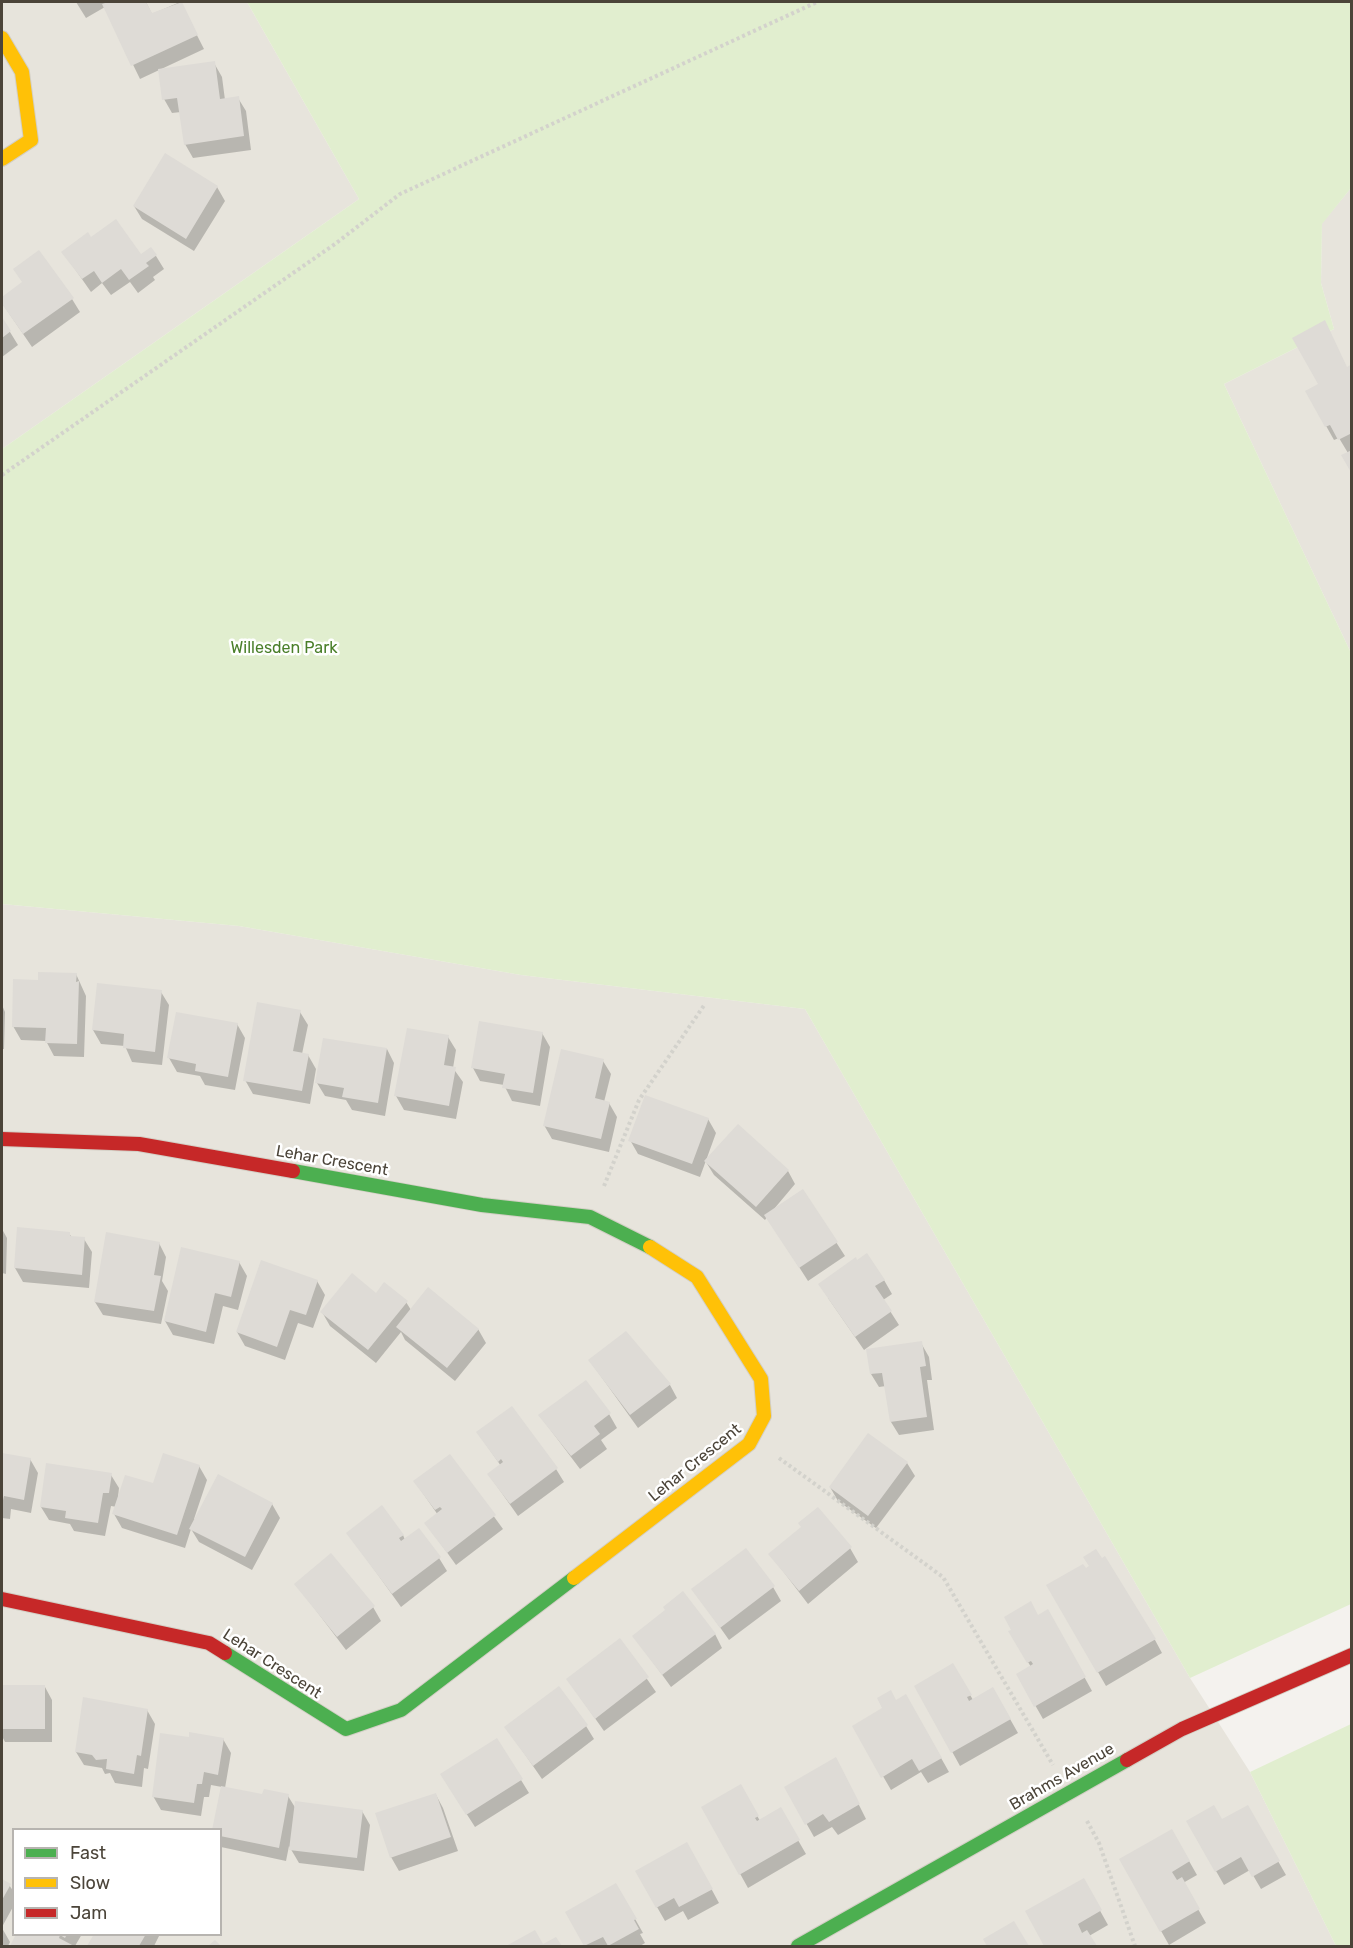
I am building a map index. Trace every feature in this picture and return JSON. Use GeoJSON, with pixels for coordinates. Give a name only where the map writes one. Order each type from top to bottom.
{"type":"FeatureCollection","features":[{"type":"Feature","properties":{"kind":"street"},"geometry":{"type":"LineString","coordinates":[[2,38],[22,72],[31,140],[2,159]]}},
{"type":"Feature","properties":{"kind":"street","name":"Lehar Crescent"},"geometry":{"type":"LineString","coordinates":[[2,1138],[139,1144],[482,1205],[590,1217],[635,1238],[697,1276],[761,1379],[764,1416],[749,1444],[401,1710],[346,1729],[209,1643],[2,1599]]}},
{"type":"Feature","properties":{"kind":"street","name":"Brahms Avenue"},"geometry":{"type":"LineString","coordinates":[[798,1947],[1182,1729],[1352,1655]]}},
{"type":"Feature","properties":{"kind":"path"},"geometry":{"type":"LineString","coordinates":[[2,475],[334,244],[400,194],[817,2]]}},
{"type":"Feature","properties":{"kind":"path"},"geometry":{"type":"LineString","coordinates":[[590,1217],[639,1100],[705,1005]]}},
{"type":"Feature","properties":{"kind":"path"},"geometry":{"type":"LineString","coordinates":[[779,1458],[943,1577],[1055,1768]]}},
{"type":"Feature","properties":{"kind":"path"},"geometry":{"type":"LineString","coordinates":[[1084,1817],[1099,1843],[1135,1947]]}},
{"type":"Feature","properties":{"kind":"shaded area"},"geometry":{"type":"Polygon","coordinates":[[[2,2],[247,2],[359,199],[2,449],[2,2]]]}},
{"type":"Feature","properties":{"kind":"shaded area"},"geometry":{"type":"Polygon","coordinates":[[[1351,188],[1351,653],[1224,384],[1334,329],[1321,283],[1322,223],[1351,188]]]}},
{"type":"Feature","properties":{"kind":"shaded area"},"geometry":{"type":"Polygon","coordinates":[[[2,904],[239,926],[521,975],[805,1009],[1190,1678],[1250,1772],[1336,1946],[2,1946],[2,904]]]}},
{"type":"Feature","properties":{"kind":"green space","name":"Willesden Park"},"geometry":{"type":"Polygon","coordinates":[[[247,2],[1351,2],[1351,188],[1322,224],[1321,283],[1334,329],[1224,384],[1351,653],[1351,1604],[1190,1678],[805,1009],[521,975],[239,926],[2,904],[2,449],[359,199],[247,2]]]}},
{"type":"Feature","properties":{"kind":"green space"},"geometry":{"type":"Polygon","coordinates":[[[1351,1724],[1351,1946],[1336,1946],[1250,1772],[1351,1724]]]}},
{"type":"Feature","properties":{"kind":"building"},"geometry":{"type":"Polygon","coordinates":[[[146,2],[152,13],[182,2],[198,35],[131,66],[102,4],[146,2]]]}},
{"type":"Feature","properties":{"kind":"building"},"geometry":{"type":"Polygon","coordinates":[[[215,61],[220,99],[239,96],[244,136],[184,145],[177,98],[162,100],[158,69],[215,61]]]}},
{"type":"Feature","properties":{"kind":"building"},"geometry":{"type":"Polygon","coordinates":[[[165,153],[218,186],[186,239],[133,206],[165,153]]]}},
{"type":"Feature","properties":{"kind":"building"},"geometry":{"type":"Polygon","coordinates":[[[116,219],[141,254],[151,247],[157,255],[146,263],[149,266],[129,280],[121,269],[102,283],[94,271],[82,279],[61,252],[88,232],[91,237],[116,219]]]}},
{"type":"Feature","properties":{"kind":"building"},"geometry":{"type":"Polygon","coordinates":[[[39,250],[74,298],[23,334],[2,304],[2,297],[22,282],[13,269],[39,250]]]}},
{"type":"Feature","properties":{"kind":"building"},"geometry":{"type":"Polygon","coordinates":[[[2,317],[11,331],[2,338],[2,317]]]}},
{"type":"Feature","properties":{"kind":"building"},"geometry":{"type":"Polygon","coordinates":[[[1325,320],[1347,367],[1352,364],[1352,433],[1338,440],[1330,425],[1325,427],[1305,391],[1318,384],[1292,338],[1325,320]]]}},
{"type":"Feature","properties":{"kind":"building"},"geometry":{"type":"Polygon","coordinates":[[[1352,450],[1352,474],[1341,455],[1352,450]]]}},
{"type":"Feature","properties":{"kind":"building"},"geometry":{"type":"Polygon","coordinates":[[[38,972],[77,973],[76,982],[79,981],[77,1044],[45,1043],[46,1028],[12,1027],[13,979],[38,980],[38,972]]]}},
{"type":"Feature","properties":{"kind":"building"},"geometry":{"type":"Polygon","coordinates":[[[97,983],[162,990],[155,1052],[123,1048],[124,1034],[92,1030],[97,983]]]}},
{"type":"Feature","properties":{"kind":"building"},"geometry":{"type":"Polygon","coordinates":[[[257,1002],[301,1010],[293,1051],[309,1054],[302,1091],[243,1081],[257,1002]]]}},
{"type":"Feature","properties":{"kind":"building"},"geometry":{"type":"Polygon","coordinates":[[[176,1012],[238,1023],[228,1077],[195,1071],[196,1064],[167,1058],[176,1012]]]}},
{"type":"Feature","properties":{"kind":"building"},"geometry":{"type":"Polygon","coordinates":[[[479,1021],[543,1032],[533,1093],[502,1088],[505,1074],[471,1068],[479,1021]]]}},
{"type":"Feature","properties":{"kind":"building"},"geometry":{"type":"Polygon","coordinates":[[[407,1028],[449,1035],[444,1065],[456,1067],[449,1106],[394,1096],[407,1028]]]}},
{"type":"Feature","properties":{"kind":"building"},"geometry":{"type":"Polygon","coordinates":[[[323,1038],[387,1048],[378,1103],[342,1097],[344,1088],[315,1083],[323,1038]]]}},
{"type":"Feature","properties":{"kind":"building"},"geometry":{"type":"Polygon","coordinates":[[[561,1049],[604,1059],[595,1098],[610,1102],[601,1139],[543,1126],[561,1049]]]}},
{"type":"Feature","properties":{"kind":"building"},"geometry":{"type":"Polygon","coordinates":[[[645,1095],[709,1118],[692,1164],[628,1141],[645,1095]]]}},
{"type":"Feature","properties":{"kind":"building"},"geometry":{"type":"Polygon","coordinates":[[[738,1124],[789,1170],[756,1207],[704,1161],[738,1124]]]}},
{"type":"Feature","properties":{"kind":"building"},"geometry":{"type":"Polygon","coordinates":[[[803,1189],[838,1242],[799,1268],[764,1215],[803,1189]]]}},
{"type":"Feature","properties":{"kind":"building"},"geometry":{"type":"Polygon","coordinates":[[[17,1227],[70,1232],[70,1236],[85,1237],[82,1275],[14,1268],[17,1227]]]}},
{"type":"Feature","properties":{"kind":"building"},"geometry":{"type":"Polygon","coordinates":[[[106,1232],[160,1242],[154,1275],[161,1276],[154,1311],[94,1302],[106,1232]]]}},
{"type":"Feature","properties":{"kind":"building"},"geometry":{"type":"Polygon","coordinates":[[[181,1247],[240,1261],[231,1297],[215,1293],[206,1332],[164,1321],[181,1247]]]}},
{"type":"Feature","properties":{"kind":"building"},"geometry":{"type":"Polygon","coordinates":[[[867,1253],[885,1280],[875,1286],[892,1311],[855,1337],[818,1284],[856,1257],[857,1260],[867,1253]]]}},
{"type":"Feature","properties":{"kind":"building"},"geometry":{"type":"Polygon","coordinates":[[[261,1260],[318,1280],[306,1315],[290,1310],[277,1347],[236,1332],[261,1260]]]}},
{"type":"Feature","properties":{"kind":"building"},"geometry":{"type":"Polygon","coordinates":[[[352,1273],[376,1293],[384,1282],[408,1301],[368,1350],[320,1312],[352,1273]]]}},
{"type":"Feature","properties":{"kind":"building"},"geometry":{"type":"Polygon","coordinates":[[[428,1287],[479,1329],[447,1368],[396,1327],[428,1287]]]}},
{"type":"Feature","properties":{"kind":"building"},"geometry":{"type":"Polygon","coordinates":[[[626,1331],[671,1384],[630,1415],[588,1360],[626,1331]]]}},
{"type":"Feature","properties":{"kind":"building"},"geometry":{"type":"Polygon","coordinates":[[[922,1341],[926,1366],[920,1367],[927,1417],[890,1422],[882,1373],[870,1374],[866,1349],[922,1341]]]}},
{"type":"Feature","properties":{"kind":"building"},"geometry":{"type":"Polygon","coordinates":[[[586,1380],[611,1413],[594,1426],[600,1434],[571,1456],[538,1415],[586,1380]]]}},
{"type":"Feature","properties":{"kind":"building"},"geometry":{"type":"Polygon","coordinates":[[[512,1406],[558,1468],[510,1504],[487,1474],[503,1462],[501,1459],[498,1462],[476,1432],[512,1406]]]}},
{"type":"Feature","properties":{"kind":"building"},"geometry":{"type":"Polygon","coordinates":[[[868,1433],[908,1462],[868,1516],[829,1487],[868,1433]]]}},
{"type":"Feature","properties":{"kind":"building"},"geometry":{"type":"Polygon","coordinates":[[[2,1453],[31,1458],[24,1500],[4,1496],[2,1504],[2,1453]]]}},
{"type":"Feature","properties":{"kind":"building"},"geometry":{"type":"Polygon","coordinates":[[[163,1453],[200,1465],[177,1535],[112,1514],[125,1475],[153,1483],[163,1453]]]}},
{"type":"Feature","properties":{"kind":"building"},"geometry":{"type":"Polygon","coordinates":[[[450,1454],[496,1515],[447,1553],[424,1523],[442,1509],[440,1507],[435,1510],[413,1481],[450,1454]]]}},
{"type":"Feature","properties":{"kind":"building"},"geometry":{"type":"Polygon","coordinates":[[[46,1463],[112,1473],[109,1493],[103,1493],[98,1523],[65,1518],[66,1511],[40,1507],[46,1463]]]}},
{"type":"Feature","properties":{"kind":"building"},"geometry":{"type":"Polygon","coordinates":[[[218,1474],[273,1503],[245,1557],[189,1529],[218,1474]]]}},
{"type":"Feature","properties":{"kind":"building"},"geometry":{"type":"Polygon","coordinates":[[[382,1505],[404,1535],[399,1538],[401,1541],[419,1528],[441,1557],[392,1594],[346,1533],[382,1505]]]}},
{"type":"Feature","properties":{"kind":"building"},"geometry":{"type":"Polygon","coordinates":[[[818,1507],[852,1547],[799,1591],[768,1554],[801,1527],[798,1523],[818,1507]]]}},
{"type":"Feature","properties":{"kind":"building"},"geometry":{"type":"Polygon","coordinates":[[[746,1548],[775,1586],[720,1628],[691,1589],[746,1548]]]}},
{"type":"Feature","properties":{"kind":"building"},"geometry":{"type":"Polygon","coordinates":[[[1096,1549],[1102,1558],[1105,1556],[1156,1639],[1097,1673],[1046,1585],[1083,1564],[1086,1568],[1089,1566],[1083,1557],[1096,1549]]]}},
{"type":"Feature","properties":{"kind":"building"},"geometry":{"type":"Polygon","coordinates":[[[331,1553],[375,1606],[337,1637],[294,1584],[331,1553]]]}},
{"type":"Feature","properties":{"kind":"building"},"geometry":{"type":"Polygon","coordinates":[[[683,1591],[716,1634],[662,1675],[632,1636],[665,1610],[663,1607],[683,1591]]]}},
{"type":"Feature","properties":{"kind":"building"},"geometry":{"type":"Polygon","coordinates":[[[1031,1601],[1038,1615],[1048,1609],[1086,1677],[1034,1707],[1016,1674],[1033,1664],[1031,1661],[1027,1663],[1008,1631],[1011,1630],[1004,1617],[1031,1601]]]}},
{"type":"Feature","properties":{"kind":"building"},"geometry":{"type":"Polygon","coordinates":[[[620,1638],[649,1677],[595,1719],[566,1679],[620,1638]]]}},
{"type":"Feature","properties":{"kind":"building"},"geometry":{"type":"Polygon","coordinates":[[[953,1663],[972,1695],[967,1697],[969,1701],[993,1687],[1011,1719],[951,1753],[914,1686],[953,1663]]]}},
{"type":"Feature","properties":{"kind":"building"},"geometry":{"type":"Polygon","coordinates":[[[2,1685],[45,1685],[45,1729],[2,1729],[2,1685]]]}},
{"type":"Feature","properties":{"kind":"building"},"geometry":{"type":"Polygon","coordinates":[[[559,1686],[588,1725],[533,1766],[504,1727],[559,1686]]]}},
{"type":"Feature","properties":{"kind":"building"},"geometry":{"type":"Polygon","coordinates":[[[891,1690],[896,1700],[906,1694],[942,1758],[919,1771],[912,1759],[881,1778],[852,1726],[882,1708],[877,1698],[891,1690]]]}},
{"type":"Feature","properties":{"kind":"building"},"geometry":{"type":"Polygon","coordinates":[[[83,1697],[148,1709],[141,1756],[137,1755],[134,1774],[106,1769],[107,1759],[96,1760],[92,1755],[75,1752],[83,1697]]]}},
{"type":"Feature","properties":{"kind":"building"},"geometry":{"type":"Polygon","coordinates":[[[189,1732],[224,1738],[218,1775],[204,1772],[202,1784],[197,1784],[194,1803],[152,1797],[160,1733],[189,1737],[189,1732]]]}},
{"type":"Feature","properties":{"kind":"building"},"geometry":{"type":"Polygon","coordinates":[[[497,1738],[523,1779],[466,1815],[440,1774],[497,1738]]]}},
{"type":"Feature","properties":{"kind":"building"},"geometry":{"type":"Polygon","coordinates":[[[836,1757],[860,1804],[829,1822],[823,1814],[805,1825],[784,1787],[836,1757]]]}},
{"type":"Feature","properties":{"kind":"building"},"geometry":{"type":"Polygon","coordinates":[[[741,1784],[759,1816],[755,1818],[757,1821],[781,1807],[800,1840],[739,1875],[701,1807],[741,1784]]]}},
{"type":"Feature","properties":{"kind":"building"},"geometry":{"type":"Polygon","coordinates":[[[221,1786],[262,1794],[264,1789],[289,1794],[279,1848],[222,1836],[222,1828],[212,1828],[221,1786]]]}},
{"type":"Feature","properties":{"kind":"building"},"geometry":{"type":"Polygon","coordinates":[[[436,1793],[451,1837],[390,1858],[375,1813],[436,1793]]]}},
{"type":"Feature","properties":{"kind":"building"},"geometry":{"type":"Polygon","coordinates":[[[295,1801],[363,1810],[357,1858],[289,1850],[295,1801]]]}},
{"type":"Feature","properties":{"kind":"building"},"geometry":{"type":"Polygon","coordinates":[[[1214,1805],[1222,1819],[1248,1805],[1280,1861],[1252,1877],[1241,1857],[1215,1872],[1186,1821],[1214,1805]]]}},
{"type":"Feature","properties":{"kind":"building"},"geometry":{"type":"Polygon","coordinates":[[[1172,1829],[1190,1861],[1172,1872],[1177,1880],[1182,1877],[1200,1909],[1160,1932],[1119,1859],[1172,1829]]]}},
{"type":"Feature","properties":{"kind":"building"},"geometry":{"type":"Polygon","coordinates":[[[687,1842],[713,1889],[679,1907],[674,1898],[656,1908],[635,1871],[687,1842]]]}},
{"type":"Feature","properties":{"kind":"building"},"geometry":{"type":"Polygon","coordinates":[[[1084,1878],[1102,1910],[1078,1924],[1082,1933],[1087,1930],[1097,1946],[1044,1946],[1025,1911],[1084,1878]]]}},
{"type":"Feature","properties":{"kind":"building"},"geometry":{"type":"Polygon","coordinates":[[[2,1879],[11,1884],[2,1900],[2,1879]]]}},
{"type":"Feature","properties":{"kind":"building"},"geometry":{"type":"Polygon","coordinates":[[[616,1883],[637,1919],[634,1920],[639,1929],[608,1946],[603,1937],[584,1946],[565,1912],[616,1883]]]}},
{"type":"Feature","properties":{"kind":"building"},"geometry":{"type":"Polygon","coordinates":[[[1014,1921],[1029,1946],[987,1946],[983,1939],[1014,1921]]]}},
{"type":"Feature","properties":{"kind":"building"},"geometry":{"type":"Polygon","coordinates":[[[535,1930],[543,1944],[556,1937],[562,1946],[506,1946],[535,1930]]]}},
{"type":"Feature","properties":{"kind":"building"},"geometry":{"type":"Polygon","coordinates":[[[15,1936],[60,1936],[59,1938],[74,1946],[10,1946],[15,1936]]]}},
{"type":"Feature","properties":{"kind":"building"},"geometry":{"type":"Polygon","coordinates":[[[93,1936],[145,1936],[139,1946],[87,1946],[93,1936]]]}},
{"type":"Feature","properties":{"kind":"building"},"geometry":{"type":"Polygon","coordinates":[[[215,1940],[221,1946],[208,1946],[215,1940]]]}},
{"type":"Feature","properties":{"kind":"traffic: fast"},"geometry":{"type":"LineString","coordinates":[[293,1171],[482,1205],[590,1217],[650,1247]]}},
{"type":"Feature","properties":{"kind":"traffic: fast"},"geometry":{"type":"LineString","coordinates":[[225,1653],[346,1729],[401,1710],[574,1578]]}},
{"type":"Feature","properties":{"kind":"traffic: fast"},"geometry":{"type":"LineString","coordinates":[[798,1946],[1127,1760]]}},
{"type":"Feature","properties":{"kind":"traffic: slow"},"geometry":{"type":"LineString","coordinates":[[2,38],[22,72],[31,140],[2,159]]}},
{"type":"Feature","properties":{"kind":"traffic: slow"},"geometry":{"type":"LineString","coordinates":[[574,1578],[749,1444],[764,1416],[761,1379],[697,1277],[650,1247]]}},
{"type":"Feature","properties":{"kind":"traffic: jam"},"geometry":{"type":"LineString","coordinates":[[2,1139],[139,1144],[293,1171]]}},
{"type":"Feature","properties":{"kind":"traffic: jam"},"geometry":{"type":"LineString","coordinates":[[2,1599],[209,1643],[225,1653]]}},
{"type":"Feature","properties":{"kind":"traffic: jam"},"geometry":{"type":"LineString","coordinates":[[1127,1760],[1182,1729],[1352,1655]]}}]}
